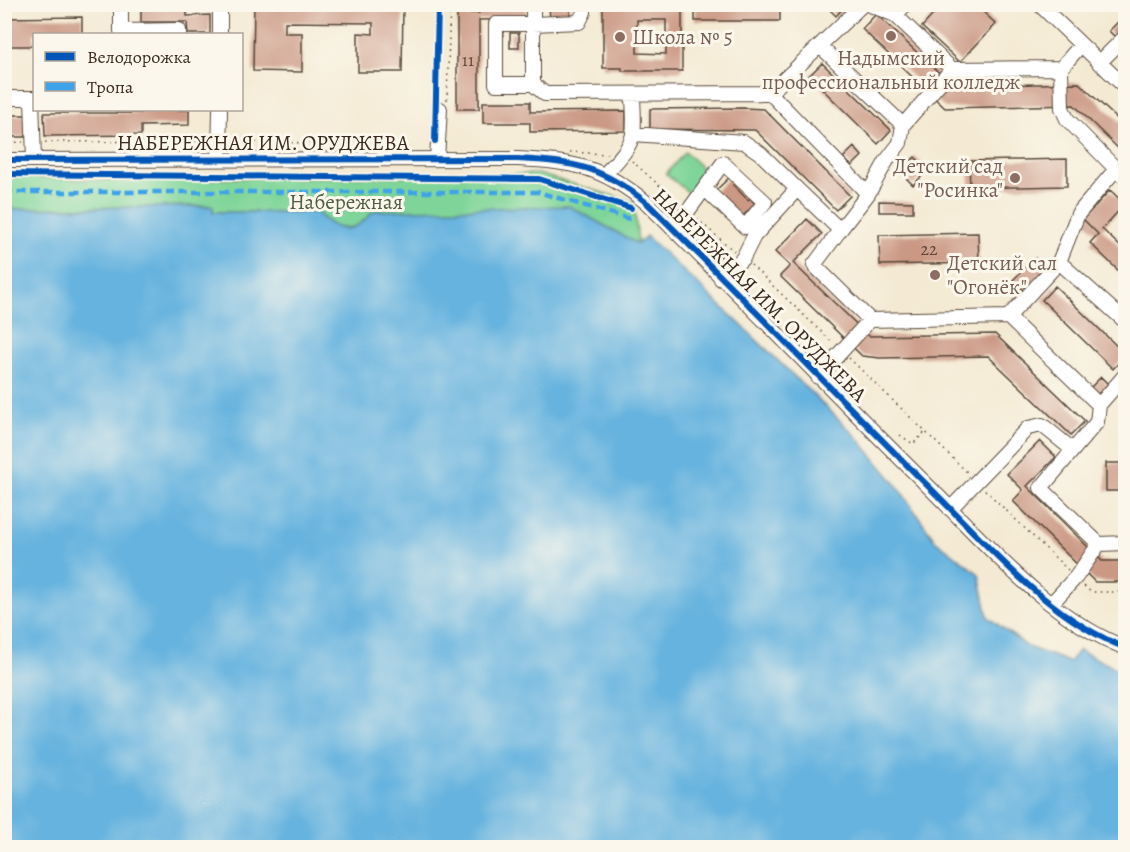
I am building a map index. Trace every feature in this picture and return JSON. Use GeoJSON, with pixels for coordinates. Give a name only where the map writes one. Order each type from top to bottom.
{"type":"FeatureCollection","features":[{"type":"Feature","properties":{"kind":"street"},"geometry":{"type":"LineString","coordinates":[[121,4],[121,31],[179,30],[179,33]]}},
{"type":"Feature","properties":{"kind":"street"},"geometry":{"type":"LineString","coordinates":[[220,4],[220,33]]}},
{"type":"Feature","properties":{"kind":"street"},"geometry":{"type":"LineString","coordinates":[[533,4],[533,84]]}},
{"type":"Feature","properties":{"kind":"street"},"geometry":{"type":"LineString","coordinates":[[584,4],[584,12],[579,22],[496,24],[496,84],[533,84],[545,93],[770,93],[863,4]]}},
{"type":"Feature","properties":{"kind":"street"},"geometry":{"type":"LineString","coordinates":[[868,4],[895,15],[952,69],[1061,68]]}},
{"type":"Feature","properties":{"kind":"street"},"geometry":{"type":"LineString","coordinates":[[895,15],[906,4]]}},
{"type":"Feature","properties":{"kind":"street"},"geometry":{"type":"LineString","coordinates":[[1039,4],[1125,88]]}},
{"type":"Feature","properties":{"kind":"street"},"geometry":{"type":"LineString","coordinates":[[1100,63],[1125,36]]}},
{"type":"Feature","properties":{"kind":"street"},"geometry":{"type":"LineString","coordinates":[[1008,317],[1059,262],[1078,214],[1121,173],[1067,119],[1062,108],[1061,68],[1081,45]]}},
{"type":"Feature","properties":{"kind":"street"},"geometry":{"type":"LineString","coordinates":[[820,46],[903,125]]}},
{"type":"Feature","properties":{"kind":"street"},"geometry":{"type":"LineString","coordinates":[[952,69],[903,125],[900,143],[887,160],[868,194],[814,266],[870,320],[1008,317],[1099,405]]}},
{"type":"Feature","properties":{"kind":"street"},"geometry":{"type":"LineString","coordinates":[[770,93],[868,194]]}},
{"type":"Feature","properties":{"kind":"street"},"geometry":{"type":"LineString","coordinates":[[605,174],[621,156],[633,134],[633,94]]}},
{"type":"Feature","properties":{"kind":"street"},"geometry":{"type":"LineString","coordinates":[[4,98],[33,98],[34,160]]}},
{"type":"Feature","properties":{"kind":"street"},"geometry":{"type":"LineString","coordinates":[[437,159],[444,107]]}},
{"type":"Feature","properties":{"kind":"street"},"geometry":{"type":"LineString","coordinates":[[219,159],[220,111]]}},
{"type":"Feature","properties":{"kind":"street"},"geometry":{"type":"LineString","coordinates":[[633,134],[744,142],[760,153],[840,230]]}},
{"type":"Feature","properties":{"kind":"street","name":"НАБЕРЕЖНАЯ ИМ. ОРУДЖЕВА"},"geometry":{"type":"LineString","coordinates":[[4,160],[548,161],[585,166],[605,174],[633,192],[671,227],[818,377],[1032,589],[1097,635],[1125,648]]}},
{"type":"Feature","properties":{"kind":"street"},"geometry":{"type":"LineString","coordinates":[[671,227],[688,211],[723,163],[765,202],[745,227],[705,189]]}},
{"type":"Feature","properties":{"kind":"street"},"geometry":{"type":"LineString","coordinates":[[722,279],[743,258],[754,236],[797,189]]}},
{"type":"Feature","properties":{"kind":"street"},"geometry":{"type":"LineString","coordinates":[[1059,262],[1125,322]]}},
{"type":"Feature","properties":{"kind":"street"},"geometry":{"type":"LineString","coordinates":[[818,377],[846,356],[870,320]]}},
{"type":"Feature","properties":{"kind":"street"},"geometry":{"type":"LineString","coordinates":[[1125,374],[1099,405],[1097,422],[1041,488],[1100,544],[1125,543]]}},
{"type":"Feature","properties":{"kind":"street"},"geometry":{"type":"LineString","coordinates":[[950,508],[1028,428],[1042,425],[1073,450]]}},
{"type":"Feature","properties":{"kind":"street"},"geometry":{"type":"LineString","coordinates":[[1051,604],[1076,577],[1100,544]]}},
{"type":"Feature","properties":{"kind":"path"},"geometry":{"type":"LineString","coordinates":[[444,107],[450,4]]}},
{"type":"Feature","properties":{"kind":"path"},"geometry":{"type":"LineString","coordinates":[[4,142],[132,140],[325,143],[381,147]]}},
{"type":"Feature","properties":{"kind":"path"},"geometry":{"type":"LineString","coordinates":[[569,152],[612,154],[633,162],[743,258],[846,356]]}},
{"type":"Feature","properties":{"kind":"path"},"geometry":{"type":"LineString","coordinates":[[900,435],[913,444],[925,432]]}},
{"type":"Feature","properties":{"kind":"green space"},"geometry":{"type":"Polygon","coordinates":[[[685,152],[707,172],[689,193],[666,174],[685,152]]]}},
{"type":"Feature","properties":{"kind":"green space","name":"Набережная"},"geometry":{"type":"Polygon","coordinates":[[[538,174],[634,202],[638,244],[612,231],[362,225],[342,228],[332,225],[317,212],[213,212],[212,206],[5,209],[5,176],[101,180],[538,174]]]}},
{"type":"Feature","properties":{"kind":"water"},"geometry":{"type":"Polygon","coordinates":[[[213,206],[213,212],[317,212],[332,225],[346,229],[359,224],[373,211],[569,206],[638,244],[646,236],[856,436],[896,484],[935,540],[979,574],[988,617],[1028,647],[1069,662],[1079,650],[1125,673],[1125,847],[1042,848],[1007,841],[980,841],[958,848],[613,848],[604,844],[579,847],[554,839],[548,848],[5,847],[5,209],[213,206]]]}},
{"type":"Feature","properties":{"kind":"building"},"geometry":{"type":"Polygon","coordinates":[[[141,4],[187,4],[187,16],[210,15],[210,33],[188,33],[187,22],[141,22],[141,4]]]}},
{"type":"Feature","properties":{"kind":"building"},"geometry":{"type":"Polygon","coordinates":[[[254,4],[403,4],[402,72],[358,72],[358,33],[373,34],[373,23],[285,22],[285,33],[302,33],[302,72],[253,71],[254,4]]]}},
{"type":"Feature","properties":{"kind":"building"},"geometry":{"type":"Polygon","coordinates":[[[479,4],[527,4],[527,19],[479,20],[479,109],[457,109],[457,13],[479,13],[479,4]]]}},
{"type":"Feature","properties":{"kind":"building","name":"Школа № 5"},"geometry":{"type":"Polygon","coordinates":[[[622,4],[682,4],[682,71],[622,71],[622,68],[603,68],[603,6],[622,6],[622,4]],[[637,20],[637,53],[666,54],[666,20],[637,20]]]}},
{"type":"Feature","properties":{"kind":"building"},"geometry":{"type":"Polygon","coordinates":[[[695,4],[780,4],[780,21],[695,21],[695,4]]]}},
{"type":"Feature","properties":{"kind":"building"},"geometry":{"type":"Polygon","coordinates":[[[833,4],[847,4],[836,16],[829,9],[833,4]]]}},
{"type":"Feature","properties":{"kind":"building"},"geometry":{"type":"Polygon","coordinates":[[[943,4],[975,4],[996,24],[960,62],[922,27],[943,4]]]}},
{"type":"Feature","properties":{"kind":"building"},"geometry":{"type":"Polygon","coordinates":[[[549,5],[570,5],[570,19],[550,20],[549,5]]]}},
{"type":"Feature","properties":{"kind":"building"},"geometry":{"type":"Polygon","coordinates":[[[876,14],[953,86],[1079,83],[1126,127],[1126,156],[1074,105],[945,108],[862,29],[876,14]]]}},
{"type":"Feature","properties":{"kind":"building"},"geometry":{"type":"Polygon","coordinates":[[[82,17],[82,33],[33,33],[33,46],[4,46],[4,18],[82,17]]]}},
{"type":"Feature","properties":{"kind":"building"},"geometry":{"type":"Polygon","coordinates":[[[1120,20],[1126,28],[1115,37],[1109,31],[1120,20]]]}},
{"type":"Feature","properties":{"kind":"building"},"geometry":{"type":"Polygon","coordinates":[[[510,33],[519,33],[519,48],[510,48],[510,33]]]}},
{"type":"Feature","properties":{"kind":"building"},"geometry":{"type":"Polygon","coordinates":[[[822,63],[891,130],[878,144],[809,76],[822,63]]]}},
{"type":"Feature","properties":{"kind":"building"},"geometry":{"type":"Polygon","coordinates":[[[483,102],[530,102],[530,112],[626,111],[626,131],[530,132],[530,123],[483,123],[483,102]]]}},
{"type":"Feature","properties":{"kind":"building"},"geometry":{"type":"Polygon","coordinates":[[[650,109],[764,109],[850,196],[836,210],[755,130],[650,129],[650,109]]]}},
{"type":"Feature","properties":{"kind":"building"},"geometry":{"type":"Polygon","coordinates":[[[141,111],[189,111],[189,125],[141,126],[141,135],[45,136],[44,113],[141,113],[141,111]]]}},
{"type":"Feature","properties":{"kind":"building"},"geometry":{"type":"Polygon","coordinates":[[[4,115],[27,115],[28,137],[4,137],[4,115]]]}},
{"type":"Feature","properties":{"kind":"building"},"geometry":{"type":"Polygon","coordinates":[[[854,147],[862,156],[852,166],[843,158],[854,147]]]}},
{"type":"Feature","properties":{"kind":"building"},"geometry":{"type":"Polygon","coordinates":[[[915,157],[928,170],[913,185],[900,172],[915,157]]]}},
{"type":"Feature","properties":{"kind":"building"},"geometry":{"type":"Polygon","coordinates":[[[1067,159],[1067,186],[970,188],[969,161],[1067,159]]]}},
{"type":"Feature","properties":{"kind":"building"},"geometry":{"type":"Polygon","coordinates":[[[729,178],[748,200],[750,198],[755,204],[741,218],[714,192],[729,178]]]}},
{"type":"Feature","properties":{"kind":"building"},"geometry":{"type":"Polygon","coordinates":[[[1110,190],[1125,204],[1102,229],[1126,252],[1126,278],[1090,243],[1098,234],[1083,219],[1110,190]]]}},
{"type":"Feature","properties":{"kind":"building"},"geometry":{"type":"Polygon","coordinates":[[[879,201],[913,202],[913,212],[879,212],[879,201]]]}},
{"type":"Feature","properties":{"kind":"building"},"geometry":{"type":"Polygon","coordinates":[[[807,219],[822,234],[793,263],[869,336],[995,334],[1085,421],[1071,435],[988,356],[880,358],[862,356],[780,276],[790,266],[775,252],[807,219]]]}},
{"type":"Feature","properties":{"kind":"building"},"geometry":{"type":"Polygon","coordinates":[[[978,233],[979,263],[880,265],[879,235],[978,233]]]}},
{"type":"Feature","properties":{"kind":"building"},"geometry":{"type":"Polygon","coordinates":[[[708,234],[726,251],[720,257],[703,240],[708,234]]]}},
{"type":"Feature","properties":{"kind":"building"},"geometry":{"type":"Polygon","coordinates":[[[1035,258],[1047,270],[1025,292],[1013,280],[1035,258]]]}},
{"type":"Feature","properties":{"kind":"building"},"geometry":{"type":"Polygon","coordinates":[[[1055,286],[1126,355],[1113,369],[1042,300],[1055,286]]]}},
{"type":"Feature","properties":{"kind":"building"},"geometry":{"type":"Polygon","coordinates":[[[1101,377],[1108,384],[1097,395],[1090,388],[1101,377]]]}},
{"type":"Feature","properties":{"kind":"building"},"geometry":{"type":"Polygon","coordinates":[[[1040,441],[1056,457],[1027,486],[1102,561],[1126,561],[1126,582],[1095,582],[1013,501],[1023,490],[1007,474],[1040,441]]]}},
{"type":"Feature","properties":{"kind":"building"},"geometry":{"type":"Polygon","coordinates":[[[1106,463],[1126,463],[1126,491],[1106,491],[1106,463]]]}},
{"type":"Feature","properties":{"kind":"marked path"},"geometry":{"type":"LineString","coordinates":[[4,192],[538,192],[630,219]]}},
{"type":"Feature","properties":{"kind":"cycle path"},"geometry":{"type":"LineString","coordinates":[[435,141],[438,4]]}},
{"type":"Feature","properties":{"kind":"cycle path"},"geometry":{"type":"LineString","coordinates":[[4,160],[518,159],[572,164],[601,174],[647,203],[1019,576],[1070,618],[1097,635],[1126,648]]}},
{"type":"Feature","properties":{"kind":"cycle path"},"geometry":{"type":"LineString","coordinates":[[4,174],[539,179],[631,208]]}},
{"type":"Feature","properties":{"kind":"place","name":"Надымский профессиональный колледж"},"geometry":{"type":"Point","coordinates":[891,36]}},
{"type":"Feature","properties":{"kind":"place","name":"Школа № 5"},"geometry":{"type":"Point","coordinates":[620,37]}},
{"type":"Feature","properties":{"kind":"place","name":"Детский сад \"Росинка\""},"geometry":{"type":"Point","coordinates":[1015,178]}},
{"type":"Feature","properties":{"kind":"place","name":"Детский сал \"Огонёк\""},"geometry":{"type":"Point","coordinates":[935,275]}}]}
